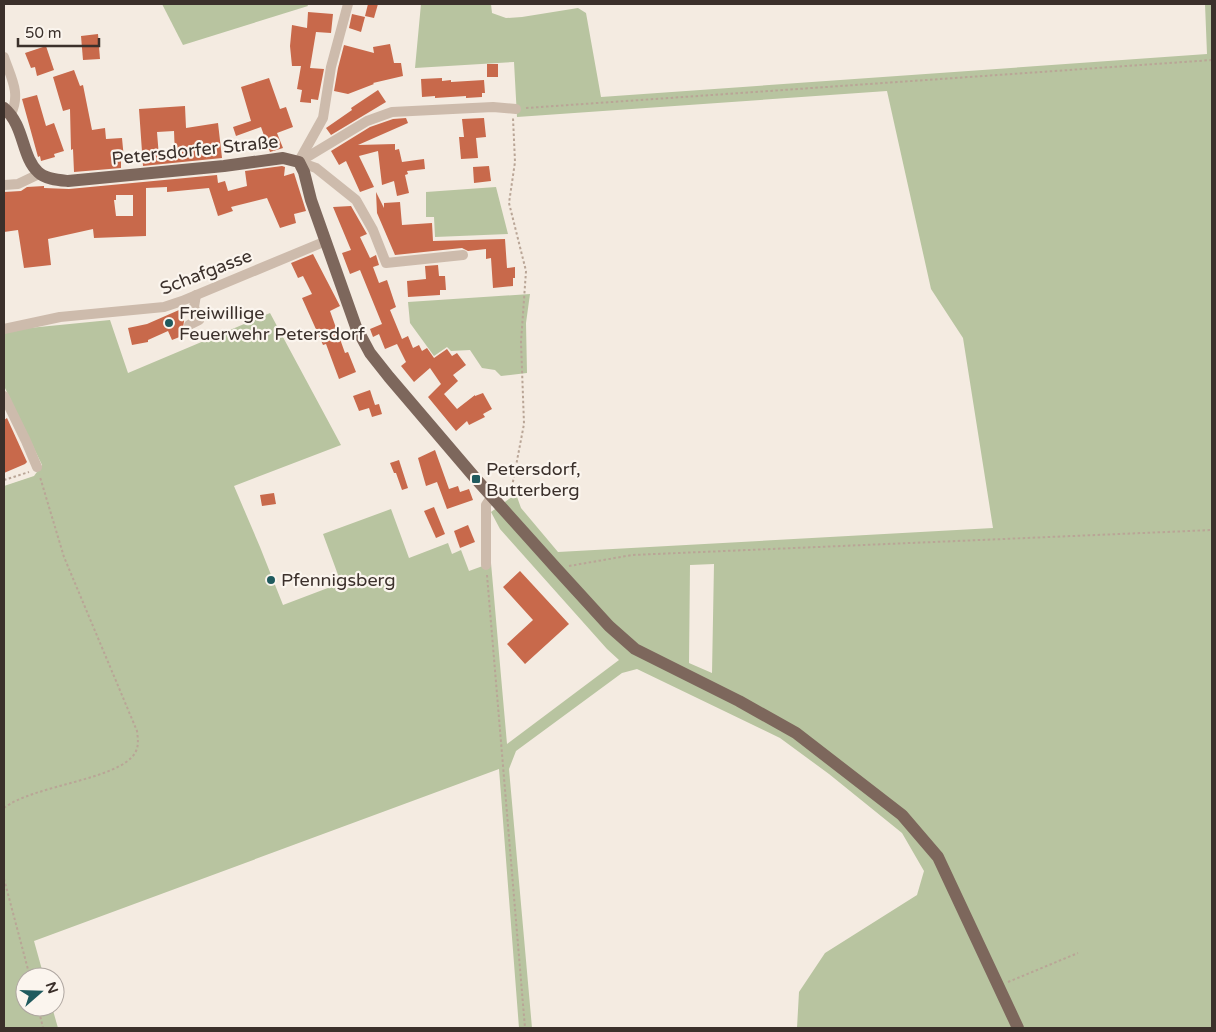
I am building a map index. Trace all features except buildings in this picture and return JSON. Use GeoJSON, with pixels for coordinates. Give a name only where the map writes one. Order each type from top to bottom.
{"type":"FeatureCollection","features":[{"type":"Feature","properties":{"kind":"main road"},"geometry":{"type":"LineString","coordinates":[[7,111],[17,124],[31,164],[39,174]]}},
{"type":"Feature","properties":{"kind":"main road","name":"Petersdorfer Straße"},"geometry":{"type":"LineString","coordinates":[[39,174],[54,180],[68,181],[224,166],[283,158],[299,162],[356,327],[370,353],[556,568],[609,626],[635,649],[796,732],[902,815],[938,857],[1018,1028]]}},
{"type":"Feature","properties":{"kind":"street"},"geometry":{"type":"LineString","coordinates":[[299,162],[323,118],[331,66],[348,4]]}},
{"type":"Feature","properties":{"kind":"street"},"geometry":{"type":"LineString","coordinates":[[4,57],[16,92],[15,104],[7,111]]}},
{"type":"Feature","properties":{"kind":"street"},"geometry":{"type":"LineString","coordinates":[[299,162],[367,121],[392,112],[492,107],[514,108]]}},
{"type":"Feature","properties":{"kind":"street"},"geometry":{"type":"LineString","coordinates":[[299,162],[316,168],[356,200],[373,230],[386,263],[463,255]]}},
{"type":"Feature","properties":{"kind":"street"},"geometry":{"type":"LineString","coordinates":[[4,185],[18,184],[39,174]]}},
{"type":"Feature","properties":{"kind":"street","name":"Schafgasse"},"geometry":{"type":"LineString","coordinates":[[4,329],[60,317],[164,307],[326,241]]}},
{"type":"Feature","properties":{"kind":"street"},"geometry":{"type":"LineString","coordinates":[[189,325],[199,320],[194,307],[196,295]]}},
{"type":"Feature","properties":{"kind":"street"},"geometry":{"type":"LineString","coordinates":[[4,396],[37,467]]}},
{"type":"Feature","properties":{"kind":"street"},"geometry":{"type":"LineString","coordinates":[[486,564],[486,505],[495,499]]}},
{"type":"Feature","properties":{"kind":"path"},"geometry":{"type":"LineString","coordinates":[[495,499],[511,492],[524,424],[521,342],[526,271],[509,203],[515,162],[514,108],[1212,60]]}},
{"type":"Feature","properties":{"kind":"path"},"geometry":{"type":"LineString","coordinates":[[4,480],[25,474],[37,467],[64,557],[137,731],[139,743],[135,754],[123,765],[27,796],[12,802],[4,808]]}},
{"type":"Feature","properties":{"kind":"path"},"geometry":{"type":"LineString","coordinates":[[556,568],[632,555],[1212,530]]}},
{"type":"Feature","properties":{"kind":"path"},"geometry":{"type":"LineString","coordinates":[[486,564],[525,1028]]}},
{"type":"Feature","properties":{"kind":"path"},"geometry":{"type":"LineString","coordinates":[[4,879],[27,967]]}},
{"type":"Feature","properties":{"kind":"path"},"geometry":{"type":"LineString","coordinates":[[997,986],[1078,953]]}},
{"type":"Feature","properties":{"kind":"green space"},"geometry":{"type":"Polygon","coordinates":[[[162,4],[307,4],[308,6],[183,45],[162,4]]]}},
{"type":"Feature","properties":{"kind":"green space"},"geometry":{"type":"Polygon","coordinates":[[[421,4],[491,4],[492,13],[506,18],[578,8],[586,13],[601,97],[1207,54],[1205,4],[1212,4],[1212,1028],[797,1028],[799,992],[825,953],[917,895],[924,871],[902,833],[829,774],[780,738],[637,669],[622,673],[516,751],[509,769],[532,1028],[519,1028],[499,769],[34,941],[41,967],[15,967],[15,1017],[55,1017],[58,1028],[4,1028],[4,486],[34,476],[42,465],[4,386],[4,333],[19,329],[110,320],[128,373],[270,313],[341,445],[234,486],[283,605],[341,583],[323,534],[391,509],[409,558],[448,543],[452,554],[461,550],[469,571],[491,563],[507,744],[619,660],[500,529],[491,512],[516,494],[521,508],[558,552],[993,528],[963,338],[931,289],[887,91],[517,117],[514,62],[415,68],[421,4]],[[714,564],[690,565],[689,663],[712,673],[714,564]]]}},
{"type":"Feature","properties":{"kind":"green space"},"geometry":{"type":"Polygon","coordinates":[[[496,187],[508,234],[435,237],[434,217],[426,217],[426,192],[496,187]]]}},
{"type":"Feature","properties":{"kind":"green space"},"geometry":{"type":"Polygon","coordinates":[[[530,294],[526,323],[527,373],[501,376],[495,370],[482,368],[470,350],[451,351],[447,347],[434,356],[410,323],[408,302],[530,294]]]}},
{"type":"Feature","properties":{"kind":"place","name":"Freiwillige Feuerwehr Petersdorf"},"geometry":{"type":"Point","coordinates":[169,323]}},
{"type":"Feature","properties":{"kind":"place","name":"Petersdorf, Butterberg"},"geometry":{"type":"Point","coordinates":[476,479]}},
{"type":"Feature","properties":{"kind":"place","name":"Pfennigsberg"},"geometry":{"type":"Point","coordinates":[271,580]}}]}
